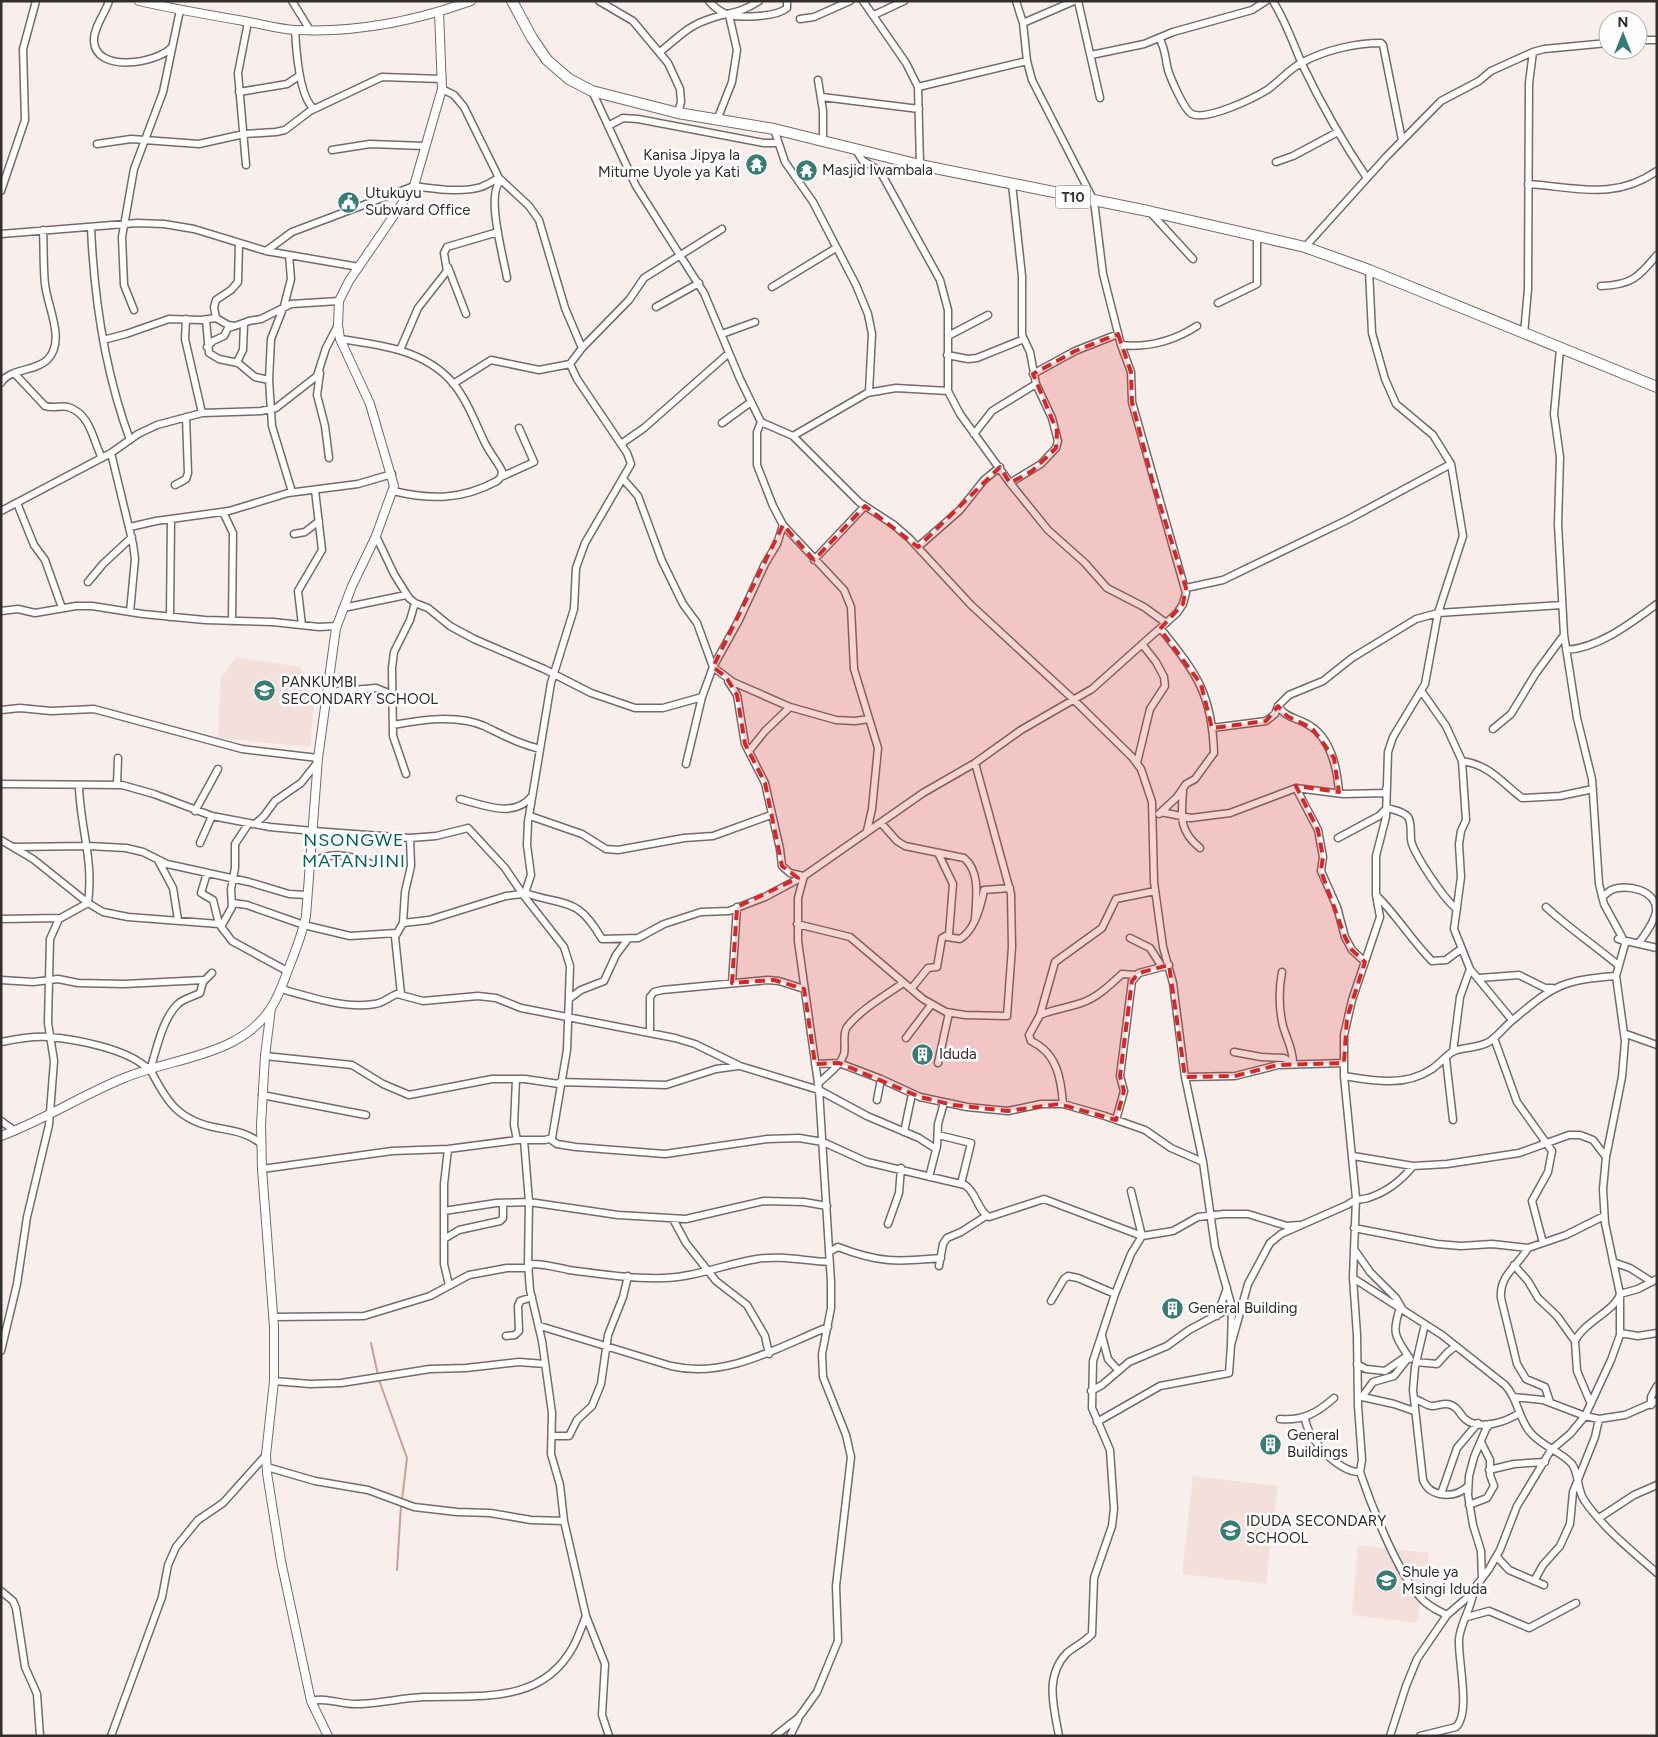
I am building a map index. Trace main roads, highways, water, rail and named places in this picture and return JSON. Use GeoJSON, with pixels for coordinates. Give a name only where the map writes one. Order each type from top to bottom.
{"type":"FeatureCollection","features":[{"type":"Feature","properties":{"kind":"highway","name":"T10"},"geometry":{"type":"LineString","coordinates":[[512,1],[532,38],[547,60],[569,79],[592,91],[678,113],[774,129],[920,165],[1094,201],[1148,210],[1305,247],[1369,270],[1560,350],[1657,387]]}},
{"type":"Feature","properties":{"kind":"waterway"},"geometry":{"type":"LineString","coordinates":[[371,1343],[378,1375]]}},
{"type":"Feature","properties":{"kind":"waterway"},"geometry":{"type":"LineString","coordinates":[[379,1380],[407,1458],[402,1500]]}},
{"type":"Feature","properties":{"kind":"waterway"},"geometry":{"type":"LineString","coordinates":[[397,1570],[401,1505]]}},
{"type":"Feature","properties":{"kind":"place","name":"Kanisa Jipya la Mitume Uyole ya Kati"},"geometry":{"type":"Point","coordinates":[756,164]}},
{"type":"Feature","properties":{"kind":"place","name":"Masjid Iwambala"},"geometry":{"type":"Point","coordinates":[806,170]}},
{"type":"Feature","properties":{"kind":"place","name":"Utukuyu Subward Office"},"geometry":{"type":"Point","coordinates":[349,202]}},
{"type":"Feature","properties":{"kind":"place","name":"PANKUMBI SECONDARY SCHOOL"},"geometry":{"type":"Point","coordinates":[265,691]}},
{"type":"Feature","properties":{"kind":"place","name":"Iduda"},"geometry":{"type":"Point","coordinates":[923,1054]}},
{"type":"Feature","properties":{"kind":"place","name":"General Building"},"geometry":{"type":"Point","coordinates":[1172,1308]}},
{"type":"Feature","properties":{"kind":"place","name":"General Buildings"},"geometry":{"type":"Point","coordinates":[1271,1444]}},
{"type":"Feature","properties":{"kind":"place","name":"IDUDA SECONDARY SCHOOL"},"geometry":{"type":"Point","coordinates":[1230,1530]}},
{"type":"Feature","properties":{"kind":"place","name":"Shule ya Msingi Iduda"},"geometry":{"type":"Point","coordinates":[1386,1581]}},
{"type":"Feature","properties":{"kind":"district","name":"NSONGWE MATANJINI"},"geometry":{"type":"Point","coordinates":[354,850]}}]}
